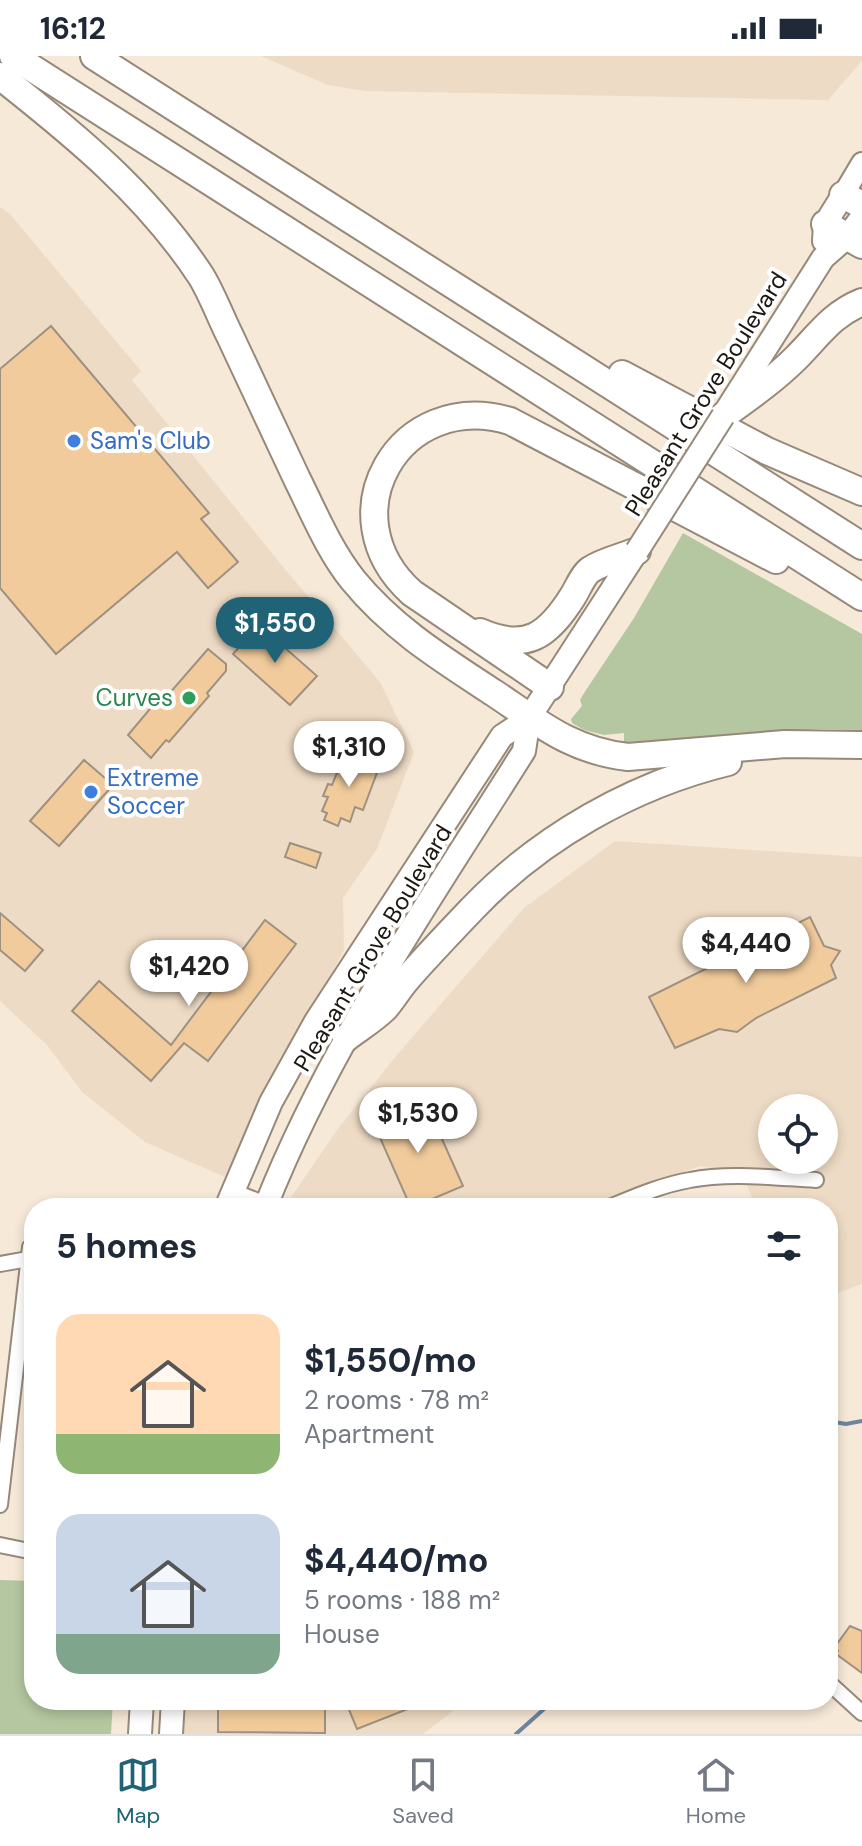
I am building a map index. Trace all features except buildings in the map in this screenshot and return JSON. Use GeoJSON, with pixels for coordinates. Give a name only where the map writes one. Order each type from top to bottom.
{"type":"FeatureCollection","features":[{"type":"Feature","properties":{"kind":"highway"},"geometry":{"type":"LineString","coordinates":[[13,56],[862,597]]}},
{"type":"Feature","properties":{"kind":"highway"},"geometry":{"type":"LineString","coordinates":[[94,56],[862,546]]}},
{"type":"Feature","properties":{"kind":"highway"},"geometry":{"type":"LineString","coordinates":[[0,76],[77,136],[115,171],[173,235],[203,280],[325,537],[351,577],[379,610],[411,638],[529,718],[587,749],[628,757],[785,744],[862,745]]}},
{"type":"Feature","properties":{"kind":"highway"},"geometry":{"type":"LineString","coordinates":[[825,224],[857,233]]}},
{"type":"Feature","properties":{"kind":"highway"},"geometry":{"type":"LineString","coordinates":[[723,416],[759,379],[797,357],[829,321],[862,302]]}},
{"type":"Feature","properties":{"kind":"highway"},"geometry":{"type":"LineString","coordinates":[[570,358],[619,372],[767,451],[862,492]]}},
{"type":"Feature","properties":{"kind":"highway"},"geometry":{"type":"LineString","coordinates":[[550,687],[412,593],[398,580],[380,550],[374,515],[387,465],[402,445],[439,420],[474,414],[510,421],[862,607]]}},
{"type":"Feature","properties":{"kind":"highway"},"geometry":{"type":"LineString","coordinates":[[457,623],[506,641],[541,635],[566,608],[589,571],[637,551]]}},
{"type":"Feature","properties":{"kind":"highway"},"geometry":{"type":"LineString","coordinates":[[346,1038],[384,1009],[406,980],[474,907],[515,868],[556,838],[605,809],[675,778],[752,757],[821,745]]}},
{"type":"Feature","properties":{"kind":"main road","name":"Pleasant Grove Boulevard"},"geometry":{"type":"LineString","coordinates":[[759,379],[823,258],[825,224],[852,200],[862,163]]}},
{"type":"Feature","properties":{"kind":"main road","name":"Pleasant Grove Boulevard"},"geometry":{"type":"LineString","coordinates":[[823,258],[857,233]]}},
{"type":"Feature","properties":{"kind":"main road","name":"Pleasant Grove Boulevard"},"geometry":{"type":"LineString","coordinates":[[230,1198],[271,1102],[316,1021],[502,736],[529,718],[550,687],[723,416]]}},
{"type":"Feature","properties":{"kind":"main road","name":"Pleasant Grove Boulevard"},"geometry":{"type":"LineString","coordinates":[[273,1198],[305,1116],[346,1038],[524,751],[529,718]]}},
{"type":"Feature","properties":{"kind":"main road"},"geometry":{"type":"LineString","coordinates":[[140,1734],[141,1710]]}},
{"type":"Feature","properties":{"kind":"street"},"geometry":{"type":"LineString","coordinates":[[633,1198],[692,1179],[816,1180]]}},
{"type":"Feature","properties":{"kind":"street"},"geometry":{"type":"LineString","coordinates":[[0,1264],[24,1255]]}},
{"type":"Feature","properties":{"kind":"street"},"geometry":{"type":"LineString","coordinates":[[0,1505],[24,1296]]}},
{"type":"Feature","properties":{"kind":"street"},"geometry":{"type":"LineString","coordinates":[[0,1545],[24,1550]]}},
{"type":"Feature","properties":{"kind":"street"},"geometry":{"type":"LineString","coordinates":[[838,1691],[862,1713]]}},
{"type":"Feature","properties":{"kind":"shaded area"},"geometry":{"type":"Polygon","coordinates":[[[261,56],[862,56],[862,61],[828,100],[364,91],[328,85],[261,56]]]}},
{"type":"Feature","properties":{"kind":"shaded area"},"geometry":{"type":"Polygon","coordinates":[[[0,207],[10,214],[141,371],[132,380],[380,682],[414,752],[377,849],[343,898],[344,950],[225,1177],[145,1142],[82,1092],[47,1045],[0,1001],[0,207]]]}},
{"type":"Feature","properties":{"kind":"shaded area"},"geometry":{"type":"Polygon","coordinates":[[[615,841],[862,857],[862,1284],[838,1293],[838,1198],[752,1198],[742,1173],[700,1166],[614,1198],[291,1198],[337,1130],[396,1056],[524,908],[615,841]]]}},
{"type":"Feature","properties":{"kind":"shaded area"},"geometry":{"type":"Polygon","coordinates":[[[182,1710],[453,1710],[423,1734],[181,1734],[182,1710]]]}},
{"type":"Feature","properties":{"kind":"green space"},"geometry":{"type":"Polygon","coordinates":[[[683,533],[862,634],[862,730],[820,729],[619,745],[624,741],[624,733],[604,735],[572,723],[571,719],[582,706],[580,700],[634,618],[683,533]]]}},
{"type":"Feature","properties":{"kind":"green space"},"geometry":{"type":"Polygon","coordinates":[[[0,1580],[24,1581],[24,1710],[112,1710],[111,1734],[0,1734],[0,1580]]]}},
{"type":"Feature","properties":{"kind":"waterway"},"geometry":{"type":"LineString","coordinates":[[838,1423],[862,1421]]}},
{"type":"Feature","properties":{"kind":"waterway"},"geometry":{"type":"LineString","coordinates":[[516,1734],[543,1710]]}},
{"type":"Feature","properties":{"kind":"place","name":"Sam's Club"},"geometry":{"type":"Point","coordinates":[74,441]}},
{"type":"Feature","properties":{"kind":"place","name":"Curves"},"geometry":{"type":"Point","coordinates":[189,698]}},
{"type":"Feature","properties":{"kind":"place","name":"Extreme Soccer"},"geometry":{"type":"Point","coordinates":[91,792]}}]}
